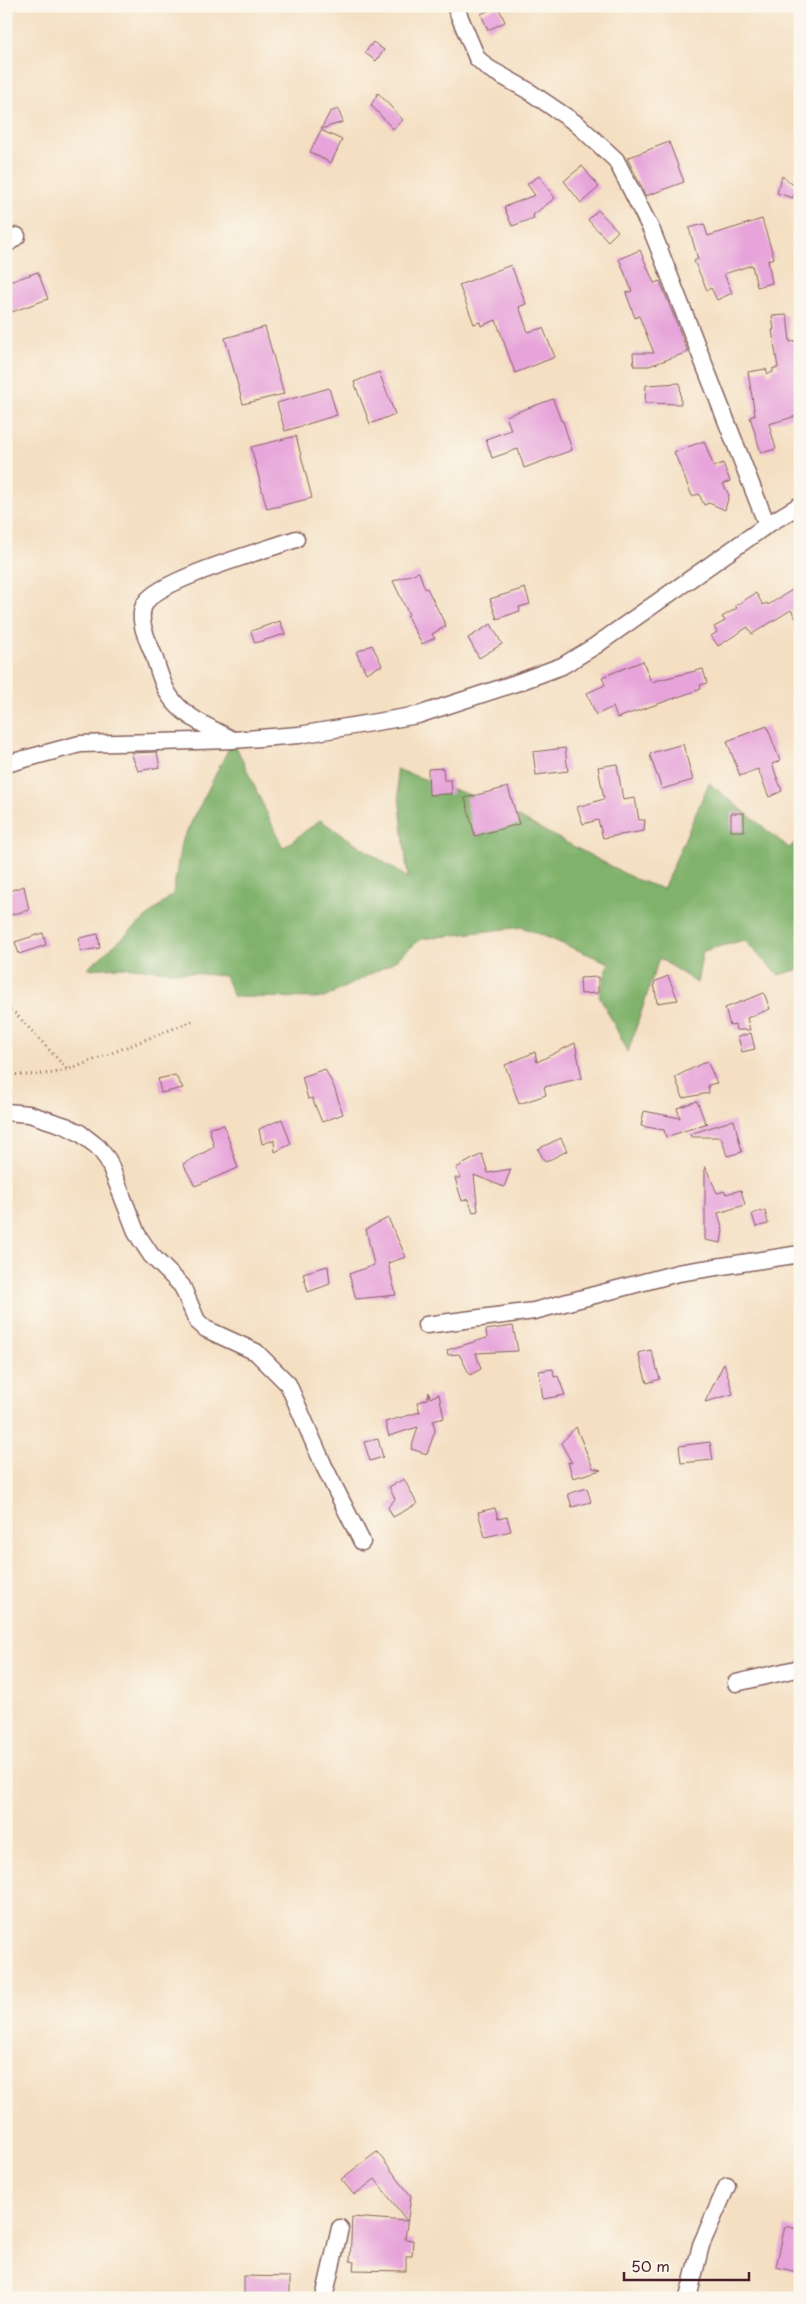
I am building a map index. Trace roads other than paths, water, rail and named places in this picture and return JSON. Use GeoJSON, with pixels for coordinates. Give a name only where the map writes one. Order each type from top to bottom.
{"type":"FeatureCollection","features":[{"type":"Feature","properties":{"kind":"street"},"geometry":{"type":"LineString","coordinates":[[455,6],[477,58],[488,68],[526,90],[577,124],[616,160],[652,231],[767,525]]}},
{"type":"Feature","properties":{"kind":"street"},"geometry":{"type":"LineString","coordinates":[[6,764],[80,744],[233,740],[299,735],[418,715],[516,684],[562,666],[595,646],[767,525],[800,505]]}},
{"type":"Feature","properties":{"kind":"street"},"geometry":{"type":"LineString","coordinates":[[233,740],[189,716],[179,708],[168,694],[144,630],[142,614],[145,602],[156,592],[187,576],[296,539]]}},
{"type":"Feature","properties":{"kind":"street"},"geometry":{"type":"LineString","coordinates":[[6,1112],[29,1114],[66,1126],[80,1133],[98,1147],[108,1160],[137,1234],[151,1255],[182,1286],[197,1321],[206,1329],[256,1352],[288,1384],[324,1466],[362,1542]]}},
{"type":"Feature","properties":{"kind":"street"},"geometry":{"type":"LineString","coordinates":[[426,1325],[534,1311],[678,1274],[800,1254]]}},
{"type":"Feature","properties":{"kind":"street"},"geometry":{"type":"LineString","coordinates":[[736,1683],[800,1668]]}},
{"type":"Feature","properties":{"kind":"street"},"geometry":{"type":"LineString","coordinates":[[688,2298],[701,2245],[727,2186]]}},
{"type":"Feature","properties":{"kind":"street"},"geometry":{"type":"LineString","coordinates":[[324,2298],[340,2228]]}}]}
